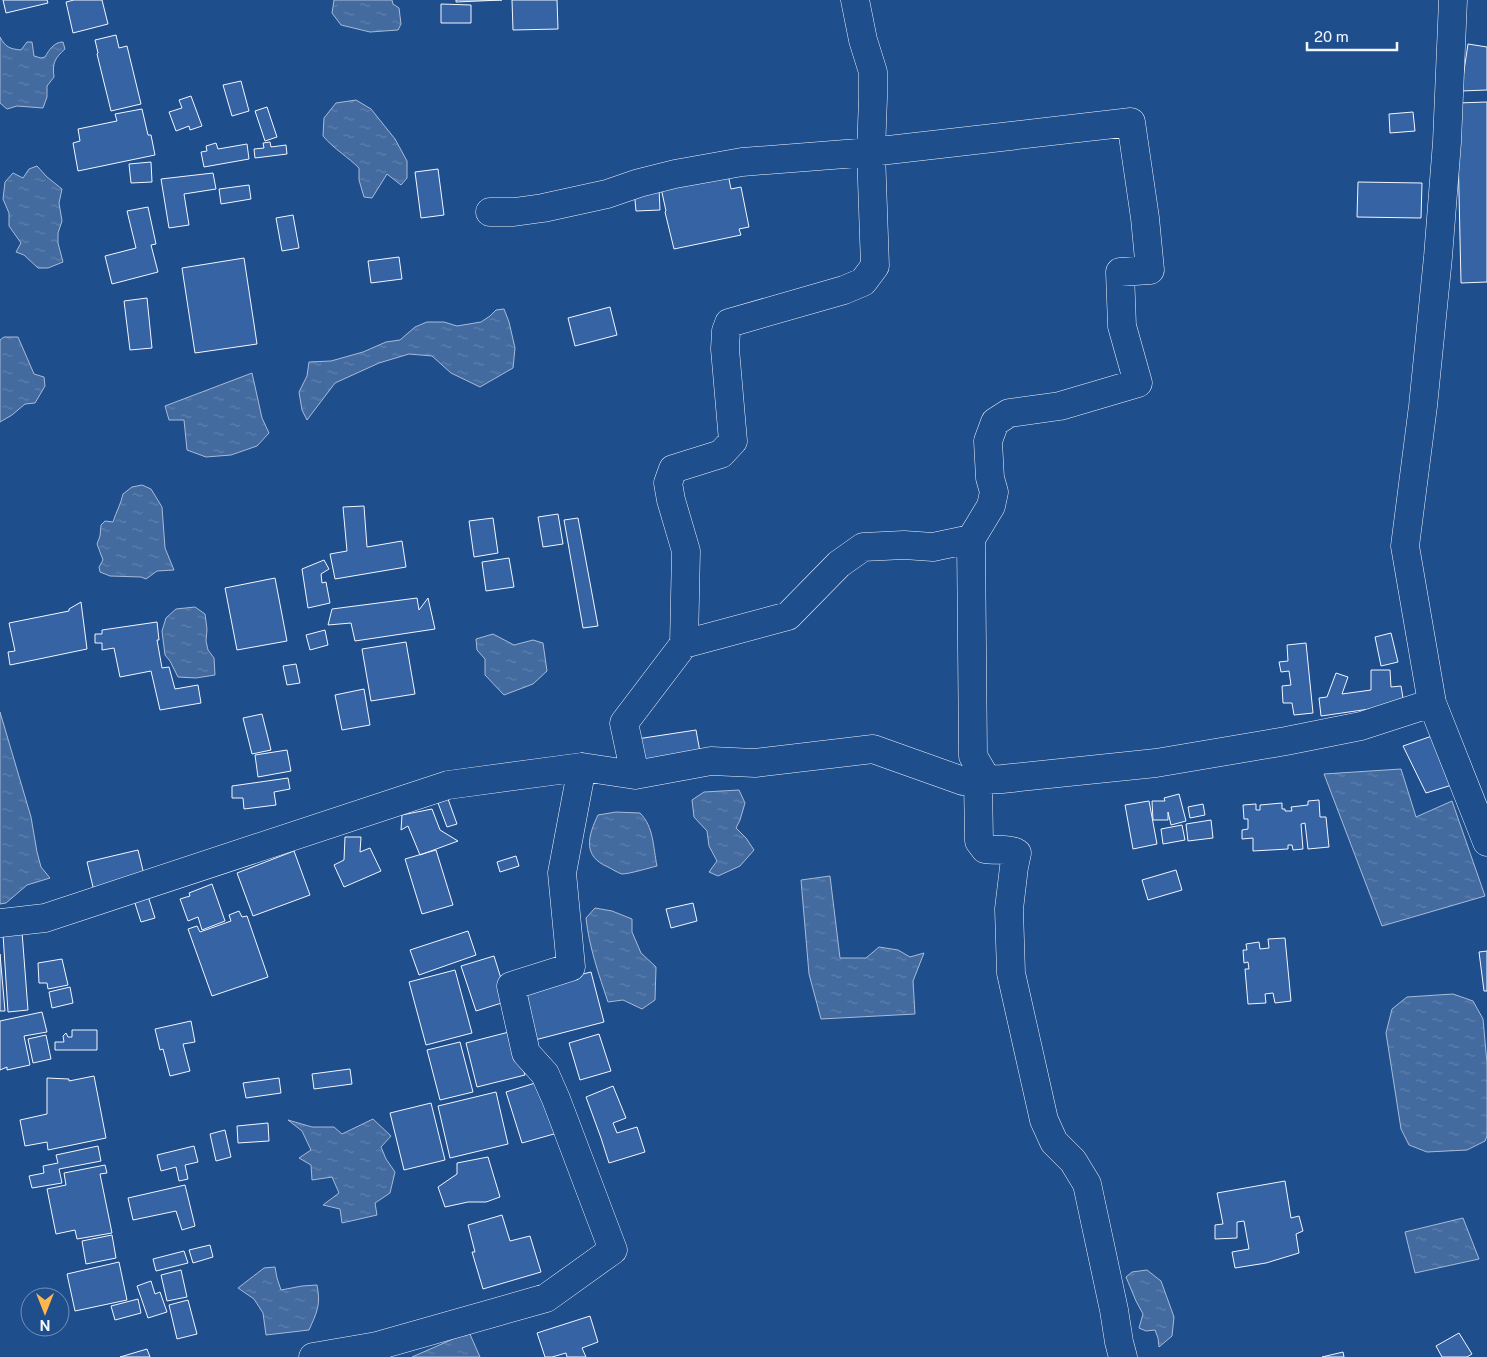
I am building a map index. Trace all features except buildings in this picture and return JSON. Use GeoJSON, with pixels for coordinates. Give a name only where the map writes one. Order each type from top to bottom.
{"type":"FeatureCollection","features":[{"type":"Feature","properties":{"kind":"street"},"geometry":{"type":"LineString","coordinates":[[636,775],[624,723],[684,644],[686,551],[668,483],[673,469],[722,454],[734,440],[725,349],[726,331],[729,323],[844,290],[863,282],[875,266],[871,152],[873,72],[863,40],[855,0]]}},
{"type":"Feature","properties":{"kind":"street"},"geometry":{"type":"LineString","coordinates":[[1453,0],[1447,142],[1438,257],[1423,406],[1405,546],[1432,703],[1487,842]]}},
{"type":"Feature","properties":{"kind":"street"},"geometry":{"type":"LineString","coordinates":[[490,212],[514,212],[544,208],[607,194],[639,183],[675,174],[742,162],[871,152],[1131,122],[1143,202],[1150,270],[1120,272],[1120,294],[1122,326],[1138,383],[1060,406],[1009,413],[995,422],[988,440],[990,478],[994,492],[991,506],[971,539],[973,756],[982,780],[979,841],[985,849],[994,851],[1013,850],[1017,853],[1008,910],[1011,973],[1044,1120],[1054,1142],[1073,1161],[1087,1184],[1112,1301],[1118,1342],[1123,1357]]}},
{"type":"Feature","properties":{"kind":"street"},"geometry":{"type":"LineString","coordinates":[[684,644],[788,616],[839,564],[863,547],[904,545],[933,547],[971,539]]}},
{"type":"Feature","properties":{"kind":"street"},"geometry":{"type":"LineString","coordinates":[[0,923],[45,918],[448,785],[582,767],[636,775],[711,762],[755,763],[873,749],[963,781],[982,780],[1156,763],[1361,726],[1432,703]]}},
{"type":"Feature","properties":{"kind":"street"},"geometry":{"type":"LineString","coordinates":[[313,1357],[377,1346],[546,1298],[613,1250],[545,1074],[526,1053],[511,986],[571,967],[562,873],[582,767]]}},
{"type":"Feature","properties":{"kind":"water"},"geometry":{"type":"Polygon","coordinates":[[[334,0],[392,0],[393,4],[399,8],[401,24],[398,30],[370,32],[341,25],[332,13],[334,0]]]}},
{"type":"Feature","properties":{"kind":"water"},"geometry":{"type":"Polygon","coordinates":[[[0,37],[6,45],[17,50],[21,50],[27,42],[32,42],[34,56],[41,58],[45,57],[54,45],[63,42],[65,49],[55,61],[53,68],[54,77],[47,86],[47,97],[43,108],[17,106],[7,109],[0,103],[0,37]]]}},
{"type":"Feature","properties":{"kind":"water"},"geometry":{"type":"Polygon","coordinates":[[[356,100],[371,109],[395,139],[407,161],[407,178],[401,185],[387,174],[372,198],[364,197],[359,180],[359,168],[323,136],[324,118],[336,103],[356,100]]]}},
{"type":"Feature","properties":{"kind":"water"},"geometry":{"type":"Polygon","coordinates":[[[37,166],[62,189],[59,203],[62,221],[58,233],[58,243],[63,262],[48,268],[38,268],[24,255],[16,252],[21,243],[9,226],[9,213],[3,199],[5,182],[13,173],[23,178],[29,169],[37,166]]]}},
{"type":"Feature","properties":{"kind":"water"},"geometry":{"type":"Polygon","coordinates":[[[504,309],[515,348],[513,368],[480,387],[451,373],[432,356],[409,354],[379,363],[335,383],[307,420],[302,410],[299,392],[307,376],[309,362],[331,361],[363,352],[386,342],[400,340],[415,327],[427,322],[444,322],[457,326],[481,322],[496,310],[504,309]]]}},
{"type":"Feature","properties":{"kind":"water"},"geometry":{"type":"Polygon","coordinates":[[[4,337],[18,337],[34,374],[44,377],[45,386],[35,403],[25,404],[0,422],[0,340],[4,337]]]}},
{"type":"Feature","properties":{"kind":"water"},"geometry":{"type":"Polygon","coordinates":[[[252,373],[262,418],[269,433],[257,446],[231,455],[206,457],[187,450],[184,420],[169,420],[165,406],[252,373]]]}},
{"type":"Feature","properties":{"kind":"water"},"geometry":{"type":"Polygon","coordinates":[[[142,485],[151,489],[162,507],[165,548],[174,570],[157,571],[146,579],[141,577],[110,576],[100,572],[99,567],[103,560],[97,544],[101,525],[105,521],[113,522],[123,494],[132,487],[142,485]]]}},
{"type":"Feature","properties":{"kind":"water"},"geometry":{"type":"Polygon","coordinates":[[[195,607],[205,614],[206,641],[208,650],[214,658],[215,675],[196,678],[178,677],[165,655],[162,631],[166,618],[176,609],[195,607]]]}},
{"type":"Feature","properties":{"kind":"water"},"geometry":{"type":"Polygon","coordinates":[[[493,634],[514,645],[533,640],[543,643],[547,671],[533,684],[504,695],[485,675],[485,659],[477,650],[476,639],[493,634]]]}},
{"type":"Feature","properties":{"kind":"water"},"geometry":{"type":"Polygon","coordinates":[[[0,712],[31,817],[41,867],[50,878],[27,885],[6,903],[0,904],[0,712]]]}},
{"type":"Feature","properties":{"kind":"water"},"geometry":{"type":"Polygon","coordinates":[[[1401,769],[1416,817],[1452,801],[1485,896],[1382,926],[1324,774],[1401,769]]]}},
{"type":"Feature","properties":{"kind":"water"},"geometry":{"type":"Polygon","coordinates":[[[739,790],[745,803],[736,828],[754,850],[740,866],[718,876],[709,872],[717,861],[709,846],[707,831],[694,817],[692,800],[704,792],[739,790]]]}},
{"type":"Feature","properties":{"kind":"water"},"geometry":{"type":"Polygon","coordinates":[[[616,812],[640,813],[645,819],[652,838],[657,866],[622,874],[594,857],[591,851],[590,838],[598,815],[616,812]]]}},
{"type":"Feature","properties":{"kind":"water"},"geometry":{"type":"Polygon","coordinates":[[[830,876],[840,958],[866,958],[879,947],[898,950],[910,957],[924,953],[913,981],[915,1014],[821,1019],[809,974],[801,880],[830,876]]]}},
{"type":"Feature","properties":{"kind":"water"},"geometry":{"type":"Polygon","coordinates":[[[595,908],[612,911],[632,919],[632,932],[641,953],[656,967],[655,1000],[642,1009],[623,1000],[608,1002],[587,929],[586,918],[595,908]]]}},
{"type":"Feature","properties":{"kind":"water"},"geometry":{"type":"Polygon","coordinates":[[[1453,994],[1473,1001],[1483,1019],[1487,1063],[1487,1136],[1485,1141],[1467,1150],[1427,1152],[1409,1145],[1401,1129],[1386,1033],[1392,1009],[1407,997],[1453,994]]]}},
{"type":"Feature","properties":{"kind":"water"},"geometry":{"type":"Polygon","coordinates":[[[373,1119],[391,1136],[381,1147],[386,1159],[395,1172],[390,1193],[375,1203],[377,1215],[342,1223],[340,1209],[323,1205],[339,1193],[332,1177],[312,1180],[311,1165],[299,1158],[311,1150],[302,1131],[288,1120],[312,1127],[334,1127],[342,1134],[373,1119]]]}},
{"type":"Feature","properties":{"kind":"water"},"geometry":{"type":"Polygon","coordinates":[[[1463,1218],[1479,1259],[1415,1273],[1405,1232],[1463,1218]]]}},
{"type":"Feature","properties":{"kind":"water"},"geometry":{"type":"Polygon","coordinates":[[[275,1267],[281,1290],[317,1285],[318,1308],[309,1330],[266,1335],[263,1313],[254,1299],[238,1288],[264,1268],[275,1267]]]}},
{"type":"Feature","properties":{"kind":"water"},"geometry":{"type":"Polygon","coordinates":[[[1147,1270],[1161,1281],[1174,1317],[1172,1336],[1159,1347],[1155,1330],[1146,1331],[1139,1328],[1143,1314],[1126,1277],[1132,1272],[1147,1270]]]}},
{"type":"Feature","properties":{"kind":"water"},"geometry":{"type":"Polygon","coordinates":[[[469,1332],[480,1357],[412,1357],[469,1332]]]}}]}
